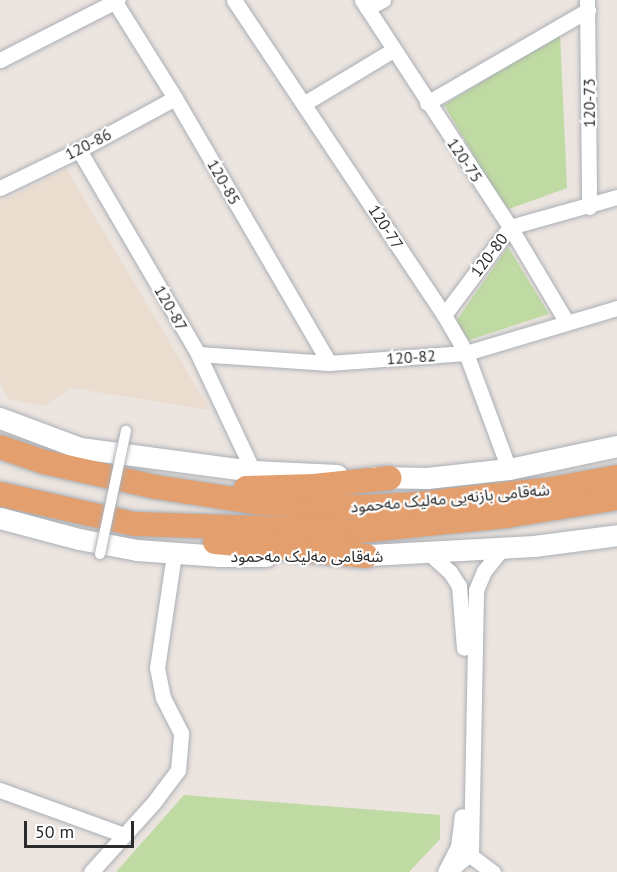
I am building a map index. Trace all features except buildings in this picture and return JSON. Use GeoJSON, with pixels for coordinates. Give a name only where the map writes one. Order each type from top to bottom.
{"type":"FeatureCollection","features":[{"type":"Feature","properties":{"kind":"highway","name":"شەقامی بازنەیی مەلیک مەحمود"},"geometry":{"type":"LineString","coordinates":[[2,447],[45,462],[156,487],[295,505],[364,507],[423,514],[506,516],[617,498]]}},
{"type":"Feature","properties":{"kind":"highway","name":"شەقامی بازنەیی مەلیک مەحمود"},"geometry":{"type":"LineString","coordinates":[[0,494],[134,524],[359,531],[423,514],[617,477]]}},
{"type":"Feature","properties":{"kind":"highway"},"geometry":{"type":"LineString","coordinates":[[156,487],[285,487],[390,478]]}},
{"type":"Feature","properties":{"kind":"highway"},"geometry":{"type":"LineString","coordinates":[[134,524],[206,542],[366,556]]}},
{"type":"Feature","properties":{"kind":"main road"},"geometry":{"type":"LineString","coordinates":[[0,418],[80,448],[253,471],[390,478],[427,478],[509,469],[617,446]]}},
{"type":"Feature","properties":{"kind":"main road","name":"شەقامی مەلیک مەحمود"},"geometry":{"type":"LineString","coordinates":[[0,518],[79,539],[174,554],[366,556],[430,554],[502,549],[617,535]]}},
{"type":"Feature","properties":{"kind":"street","name":"120-77"},"geometry":{"type":"LineString","coordinates":[[234,0],[305,103],[444,315],[466,353],[509,469]]}},
{"type":"Feature","properties":{"kind":"street"},"geometry":{"type":"LineString","coordinates":[[364,4],[383,0]]}},
{"type":"Feature","properties":{"kind":"street"},"geometry":{"type":"LineString","coordinates":[[0,60],[117,1]]}},
{"type":"Feature","properties":{"kind":"street","name":"120-85"},"geometry":{"type":"LineString","coordinates":[[117,1],[329,363]]}},
{"type":"Feature","properties":{"kind":"street","name":"120-75"},"geometry":{"type":"LineString","coordinates":[[364,4],[510,227],[566,321]]}},
{"type":"Feature","properties":{"kind":"street"},"geometry":{"type":"LineString","coordinates":[[427,103],[588,5]]}},
{"type":"Feature","properties":{"kind":"street","name":"120-73"},"geometry":{"type":"LineString","coordinates":[[588,5],[589,207]]}},
{"type":"Feature","properties":{"kind":"street"},"geometry":{"type":"LineString","coordinates":[[305,103],[393,50]]}},
{"type":"Feature","properties":{"kind":"street","name":"120-86"},"geometry":{"type":"LineString","coordinates":[[0,188],[79,150],[175,98]]}},
{"type":"Feature","properties":{"kind":"street","name":"120-87"},"geometry":{"type":"LineString","coordinates":[[79,150],[198,354],[253,471]]}},
{"type":"Feature","properties":{"kind":"street","name":"120-80"},"geometry":{"type":"LineString","coordinates":[[444,315],[510,227],[589,207],[617,197]]}},
{"type":"Feature","properties":{"kind":"street","name":"120-82"},"geometry":{"type":"LineString","coordinates":[[198,354],[329,363],[466,353],[566,321],[617,308]]}},
{"type":"Feature","properties":{"kind":"street"},"geometry":{"type":"LineString","coordinates":[[100,554],[126,431]]}},
{"type":"Feature","properties":{"kind":"street"},"geometry":{"type":"LineString","coordinates":[[457,863],[476,590],[484,571],[502,549]]}},
{"type":"Feature","properties":{"kind":"street"},"geometry":{"type":"LineString","coordinates":[[91,872],[154,802],[178,770],[181,733],[163,698],[157,668],[174,554]]}},
{"type":"Feature","properties":{"kind":"street"},"geometry":{"type":"LineString","coordinates":[[430,554],[450,572],[459,586],[465,630],[462,830],[457,863]]}},
{"type":"Feature","properties":{"kind":"street"},"geometry":{"type":"LineString","coordinates":[[0,790],[124,835]]}},
{"type":"Feature","properties":{"kind":"street"},"geometry":{"type":"LineString","coordinates":[[457,863],[493,872]]}},
{"type":"Feature","properties":{"kind":"shaded area"},"geometry":{"type":"Polygon","coordinates":[[[66,169],[210,410],[71,388],[44,406],[8,399],[0,383],[0,202],[66,169]]]}},
{"type":"Feature","properties":{"kind":"green space"},"geometry":{"type":"Polygon","coordinates":[[[560,34],[567,188],[506,210],[444,105],[560,34]]]}},
{"type":"Feature","properties":{"kind":"green space"},"geometry":{"type":"Polygon","coordinates":[[[508,247],[549,314],[469,340],[456,321],[508,247]]]}},
{"type":"Feature","properties":{"kind":"green space"},"geometry":{"type":"Polygon","coordinates":[[[184,795],[440,815],[440,839],[409,872],[116,872],[184,795]]]}}]}
